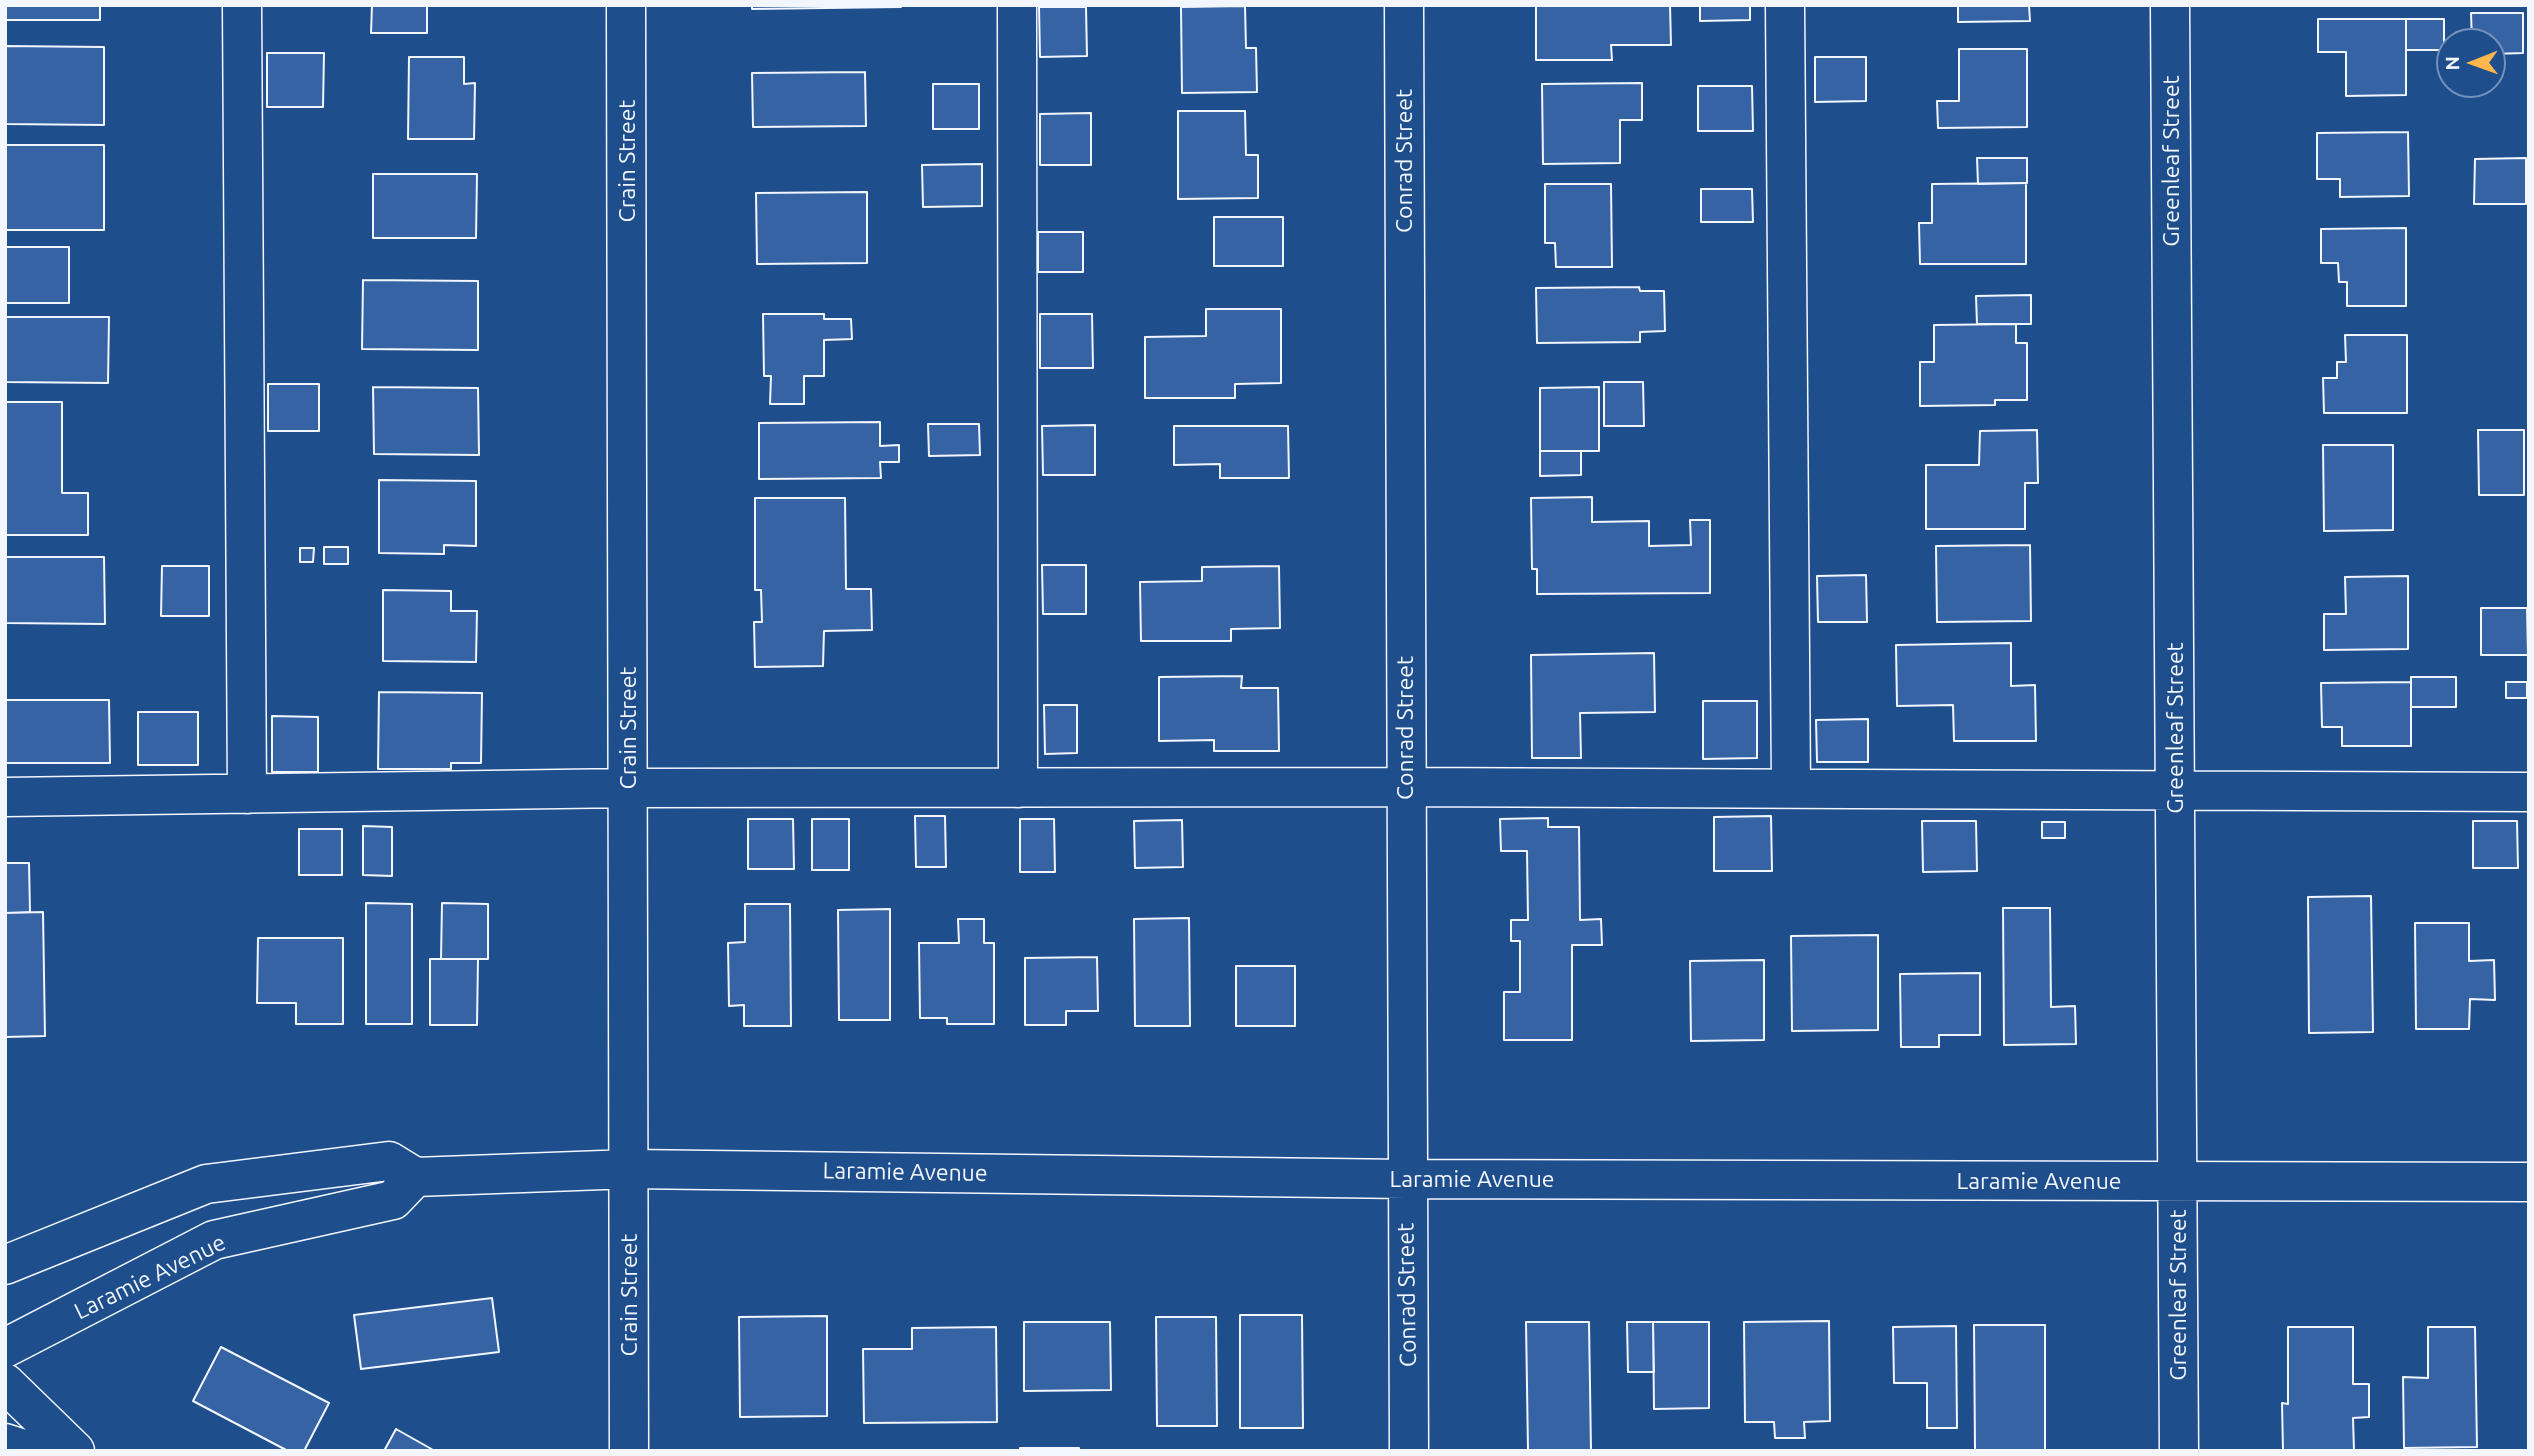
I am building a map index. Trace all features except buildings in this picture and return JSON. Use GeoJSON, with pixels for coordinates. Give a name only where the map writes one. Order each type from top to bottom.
{"type":"FeatureCollection","features":[{"type":"Feature","properties":{"kind":"street"},"geometry":{"type":"LineString","coordinates":[[242,5],[247,793]]}},
{"type":"Feature","properties":{"kind":"street","name":"Crain Street"},"geometry":{"type":"LineString","coordinates":[[626,5],[629,1451]]}},
{"type":"Feature","properties":{"kind":"street"},"geometry":{"type":"LineString","coordinates":[[1017,5],[1018,788]]}},
{"type":"Feature","properties":{"kind":"street","name":"Conrad Street"},"geometry":{"type":"LineString","coordinates":[[1404,5],[1409,1451]]}},
{"type":"Feature","properties":{"kind":"street"},"geometry":{"type":"LineString","coordinates":[[1785,5],[1791,788]]}},
{"type":"Feature","properties":{"kind":"street","name":"Greenleaf Street"},"geometry":{"type":"LineString","coordinates":[[2170,5],[2179,1451]]}},
{"type":"Feature","properties":{"kind":"street"},"geometry":{"type":"LineString","coordinates":[[5,797],[628,788],[2175,788],[2529,792]]}},
{"type":"Feature","properties":{"kind":"street","name":"Laramie Avenue"},"geometry":{"type":"LineString","coordinates":[[5,1265],[206,1184],[389,1161],[415,1177],[630,1169],[1406,1180],[2529,1182]]}},
{"type":"Feature","properties":{"kind":"street","name":"Laramie Avenue"},"geometry":{"type":"LineString","coordinates":[[5,1348],[214,1240],[393,1200],[415,1177]]}},
{"type":"Feature","properties":{"kind":"street"},"geometry":{"type":"LineString","coordinates":[[5,1383],[75,1451]]}},
{"type":"Feature","properties":{"kind":"street"},"geometry":{"type":"LineString","coordinates":[[5,1443],[30,1451]]}}]}
